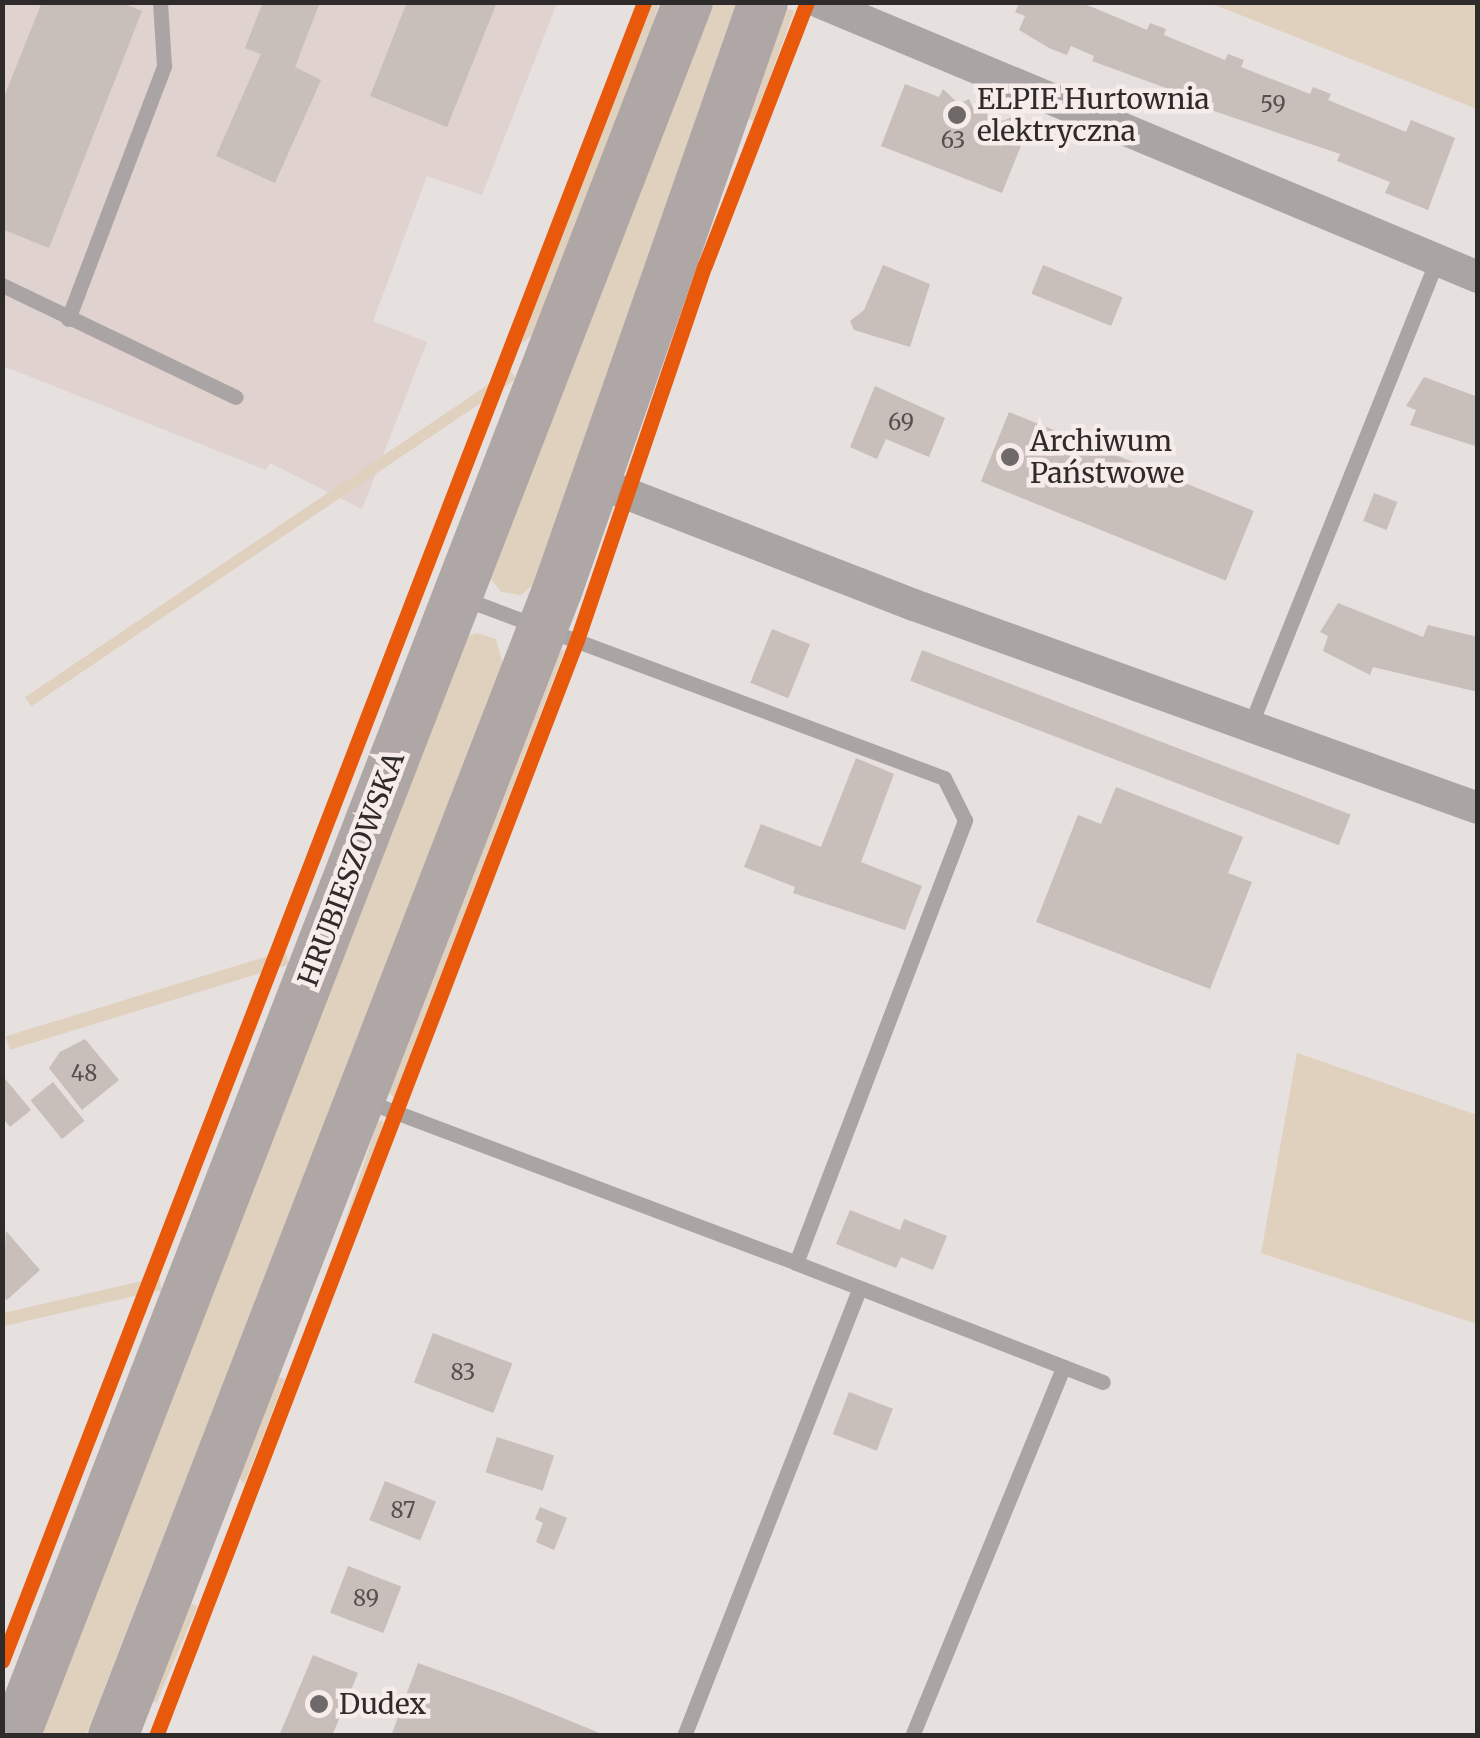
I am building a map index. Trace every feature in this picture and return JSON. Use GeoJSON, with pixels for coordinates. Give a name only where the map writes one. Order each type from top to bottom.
{"type":"FeatureCollection","features":[{"type":"Feature","properties":{"kind":"main road","name":"HRUBIESZOWSKA"},"geometry":{"type":"LineString","coordinates":[[15,1736],[688,2]]}},
{"type":"Feature","properties":{"kind":"main road"},"geometry":{"type":"LineString","coordinates":[[114,1736],[543,628],[763,2]]}},
{"type":"Feature","properties":{"kind":"street"},"geometry":{"type":"LineString","coordinates":[[819,2],[1478,276]]}},
{"type":"Feature","properties":{"kind":"street"},"geometry":{"type":"LineString","coordinates":[[594,481],[1478,808]]}},
{"type":"Feature","properties":{"kind":"lane"},"geometry":{"type":"LineString","coordinates":[[68,320],[164,66],[160,2]]}},
{"type":"Feature","properties":{"kind":"lane"},"geometry":{"type":"LineString","coordinates":[[1250,726],[1437,260]]}},
{"type":"Feature","properties":{"kind":"lane"},"geometry":{"type":"LineString","coordinates":[[2,285],[68,320],[236,397]]}},
{"type":"Feature","properties":{"kind":"lane"},"geometry":{"type":"LineString","coordinates":[[457,596],[944,778],[966,820],[796,1263]]}},
{"type":"Feature","properties":{"kind":"lane"},"geometry":{"type":"LineString","coordinates":[[360,1099],[1103,1382]]}},
{"type":"Feature","properties":{"kind":"lane"},"geometry":{"type":"LineString","coordinates":[[684,1736],[860,1288]]}},
{"type":"Feature","properties":{"kind":"lane"},"geometry":{"type":"LineString","coordinates":[[912,1736],[1063,1367]]}},
{"type":"Feature","properties":{"kind":"shaded area"},"geometry":{"type":"Polygon","coordinates":[[[2,3],[557,3],[482,195],[427,176],[373,321],[427,342],[362,509],[270,463],[266,470],[3,366],[2,3]]]}},
{"type":"Feature","properties":{"kind":"shaded area"},"geometry":{"type":"Polygon","coordinates":[[[650,3],[659,3],[645,49],[533,334],[521,344],[650,3]]]}},
{"type":"Feature","properties":{"kind":"shaded area"},"geometry":{"type":"Polygon","coordinates":[[[708,3],[736,3],[534,584],[521,595],[501,592],[488,575],[708,3]]]}},
{"type":"Feature","properties":{"kind":"shaded area"},"geometry":{"type":"Polygon","coordinates":[[[1210,3],[1477,3],[1477,109],[1210,3]]]}},
{"type":"Feature","properties":{"kind":"shaded area"},"geometry":{"type":"Polygon","coordinates":[[[786,8],[794,11],[754,121],[746,118],[786,8]]]}},
{"type":"Feature","properties":{"kind":"shaded area"},"geometry":{"type":"Polygon","coordinates":[[[510,370],[516,379],[31,706],[25,697],[510,370]]]}},
{"type":"Feature","properties":{"kind":"shaded area"},"geometry":{"type":"Polygon","coordinates":[[[477,633],[496,639],[503,664],[86,1735],[33,1736],[464,637],[477,633]]]}},
{"type":"Feature","properties":{"kind":"shaded area"},"geometry":{"type":"Polygon","coordinates":[[[565,649],[394,1098],[384,1086],[556,654],[565,649]]]}},
{"type":"Feature","properties":{"kind":"shaded area"},"geometry":{"type":"Polygon","coordinates":[[[285,951],[289,964],[10,1050],[6,1036],[285,951]]]}},
{"type":"Feature","properties":{"kind":"shaded area"},"geometry":{"type":"Polygon","coordinates":[[[1297,1053],[1477,1115],[1477,1324],[1261,1253],[1297,1053]]]}},
{"type":"Feature","properties":{"kind":"shaded area"},"geometry":{"type":"Polygon","coordinates":[[[378,1120],[384,1122],[310,1347],[305,1345],[378,1120]]]}},
{"type":"Feature","properties":{"kind":"shaded area"},"geometry":{"type":"Polygon","coordinates":[[[159,1277],[162,1290],[2,1327],[2,1313],[159,1277]]]}},
{"type":"Feature","properties":{"kind":"shaded area"},"geometry":{"type":"Polygon","coordinates":[[[278,1377],[285,1379],[244,1484],[234,1470],[278,1377]]]}},
{"type":"Feature","properties":{"kind":"shaded area"},"geometry":{"type":"Polygon","coordinates":[[[190,1603],[197,1606],[156,1703],[149,1700],[190,1603]]]}},
{"type":"Feature","properties":{"kind":"building"},"geometry":{"type":"Polygon","coordinates":[[[42,2],[120,2],[142,11],[49,248],[2,229],[2,102],[42,2]]]}},
{"type":"Feature","properties":{"kind":"building"},"geometry":{"type":"Polygon","coordinates":[[[263,2],[320,2],[295,67],[321,80],[275,183],[216,156],[261,54],[245,48],[263,2]]]}},
{"type":"Feature","properties":{"kind":"building"},"geometry":{"type":"Polygon","coordinates":[[[407,2],[497,2],[447,127],[370,96],[407,2]]]}},
{"type":"Feature","properties":{"kind":"building"},"geometry":{"type":"Polygon","coordinates":[[[1020,2],[1080,2],[1147,30],[1150,23],[1166,29],[1164,35],[1225,60],[1228,54],[1244,60],[1241,67],[1310,94],[1313,87],[1331,94],[1328,100],[1406,132],[1411,120],[1455,138],[1428,210],[1385,193],[1390,182],[1337,161],[1340,154],[1205,108],[1207,103],[1092,61],[1094,56],[1071,46],[1067,55],[1049,48],[1019,30],[1025,16],[1015,12],[1020,2]]]}},
{"type":"Feature","properties":{"kind":"building"},"geometry":{"type":"Polygon","coordinates":[[[905,84],[939,97],[943,89],[959,104],[969,99],[974,110],[984,105],[989,115],[998,111],[1003,121],[1014,116],[1018,127],[1028,122],[1036,137],[1026,133],[1002,193],[881,146],[905,84]]]}},
{"type":"Feature","properties":{"kind":"building"},"geometry":{"type":"Polygon","coordinates":[[[883,265],[930,284],[910,347],[854,330],[850,321],[864,310],[883,265]]]}},
{"type":"Feature","properties":{"kind":"building"},"geometry":{"type":"Polygon","coordinates":[[[1043,265],[1123,297],[1111,326],[1031,294],[1043,265]]]}},
{"type":"Feature","properties":{"kind":"building"},"geometry":{"type":"Polygon","coordinates":[[[1424,377],[1478,397],[1478,447],[1410,425],[1416,410],[1406,406],[1424,377]]]}},
{"type":"Feature","properties":{"kind":"building"},"geometry":{"type":"Polygon","coordinates":[[[875,386],[945,418],[929,457],[886,439],[877,459],[850,447],[875,386]]]}},
{"type":"Feature","properties":{"kind":"building"},"geometry":{"type":"Polygon","coordinates":[[[1009,412],[1254,511],[1226,580],[981,482],[1009,412]]]}},
{"type":"Feature","properties":{"kind":"building"},"geometry":{"type":"Polygon","coordinates":[[[1374,493],[1397,502],[1387,530],[1363,521],[1374,493]]]}},
{"type":"Feature","properties":{"kind":"building"},"geometry":{"type":"Polygon","coordinates":[[[1338,603],[1423,637],[1428,625],[1478,637],[1478,692],[1373,667],[1370,675],[1323,651],[1328,636],[1320,632],[1338,603]]]}},
{"type":"Feature","properties":{"kind":"building"},"geometry":{"type":"Polygon","coordinates":[[[772,629],[810,644],[788,698],[750,683],[772,629]]]}},
{"type":"Feature","properties":{"kind":"building"},"geometry":{"type":"Polygon","coordinates":[[[922,650],[1351,814],[1339,845],[910,681],[922,650]]]}},
{"type":"Feature","properties":{"kind":"building"},"geometry":{"type":"Polygon","coordinates":[[[856,758],[894,774],[861,862],[922,886],[905,930],[793,893],[795,887],[744,867],[761,824],[821,847],[856,758]]]}},
{"type":"Feature","properties":{"kind":"building"},"geometry":{"type":"Polygon","coordinates":[[[1116,787],[1243,837],[1228,873],[1252,882],[1210,989],[1036,922],[1078,815],[1101,824],[1116,787]]]}},
{"type":"Feature","properties":{"kind":"building"},"geometry":{"type":"Polygon","coordinates":[[[85,1039],[119,1080],[82,1110],[49,1068],[60,1052],[85,1039]]]}},
{"type":"Feature","properties":{"kind":"building"},"geometry":{"type":"Polygon","coordinates":[[[2,1075],[31,1110],[10,1127],[2,1117],[2,1075]]]}},
{"type":"Feature","properties":{"kind":"building"},"geometry":{"type":"Polygon","coordinates":[[[53,1082],[84,1121],[62,1139],[30,1100],[53,1082]]]}},
{"type":"Feature","properties":{"kind":"building"},"geometry":{"type":"Polygon","coordinates":[[[850,1210],[900,1230],[904,1219],[947,1236],[933,1270],[901,1257],[896,1268],[836,1244],[850,1210]]]}},
{"type":"Feature","properties":{"kind":"building"},"geometry":{"type":"Polygon","coordinates":[[[6,1231],[40,1270],[7,1300],[2,1295],[6,1231]]]}},
{"type":"Feature","properties":{"kind":"building"},"geometry":{"type":"Polygon","coordinates":[[[433,1333],[512,1363],[493,1413],[414,1382],[433,1333]]]}},
{"type":"Feature","properties":{"kind":"building"},"geometry":{"type":"Polygon","coordinates":[[[849,1392],[893,1409],[877,1451],[833,1434],[849,1392]]]}},
{"type":"Feature","properties":{"kind":"building"},"geometry":{"type":"Polygon","coordinates":[[[497,1437],[554,1456],[543,1491],[486,1472],[497,1437]]]}},
{"type":"Feature","properties":{"kind":"building"},"geometry":{"type":"Polygon","coordinates":[[[385,1481],[436,1502],[420,1541],[369,1520],[385,1481]]]}},
{"type":"Feature","properties":{"kind":"building"},"geometry":{"type":"Polygon","coordinates":[[[540,1507],[567,1518],[554,1550],[536,1542],[543,1523],[535,1519],[540,1507]]]}},
{"type":"Feature","properties":{"kind":"building"},"geometry":{"type":"Polygon","coordinates":[[[348,1566],[401,1586],[383,1633],[330,1613],[348,1566]]]}},
{"type":"Feature","properties":{"kind":"building","name":"Dudex"},"geometry":{"type":"Polygon","coordinates":[[[313,1655],[358,1673],[332,1736],[279,1736],[313,1655]]]}},
{"type":"Feature","properties":{"kind":"building"},"geometry":{"type":"Polygon","coordinates":[[[418,1663],[509,1696],[607,1736],[391,1736],[418,1663]]]}},
{"type":"Feature","properties":{"kind":"cycle path"},"geometry":{"type":"LineString","coordinates":[[2,1661],[644,2]]}},
{"type":"Feature","properties":{"kind":"cycle path"},"geometry":{"type":"LineString","coordinates":[[156,1736],[577,640],[705,265],[807,2]]}},
{"type":"Feature","properties":{"kind":"place","name":"ELPIE Hurtownia elektryczna"},"geometry":{"type":"Point","coordinates":[957,115]}},
{"type":"Feature","properties":{"kind":"place","name":"Archiwum Państwowe"},"geometry":{"type":"Point","coordinates":[1010,457]}},
{"type":"Feature","properties":{"kind":"place","name":"Dudex"},"geometry":{"type":"Point","coordinates":[319,1704]}}]}
